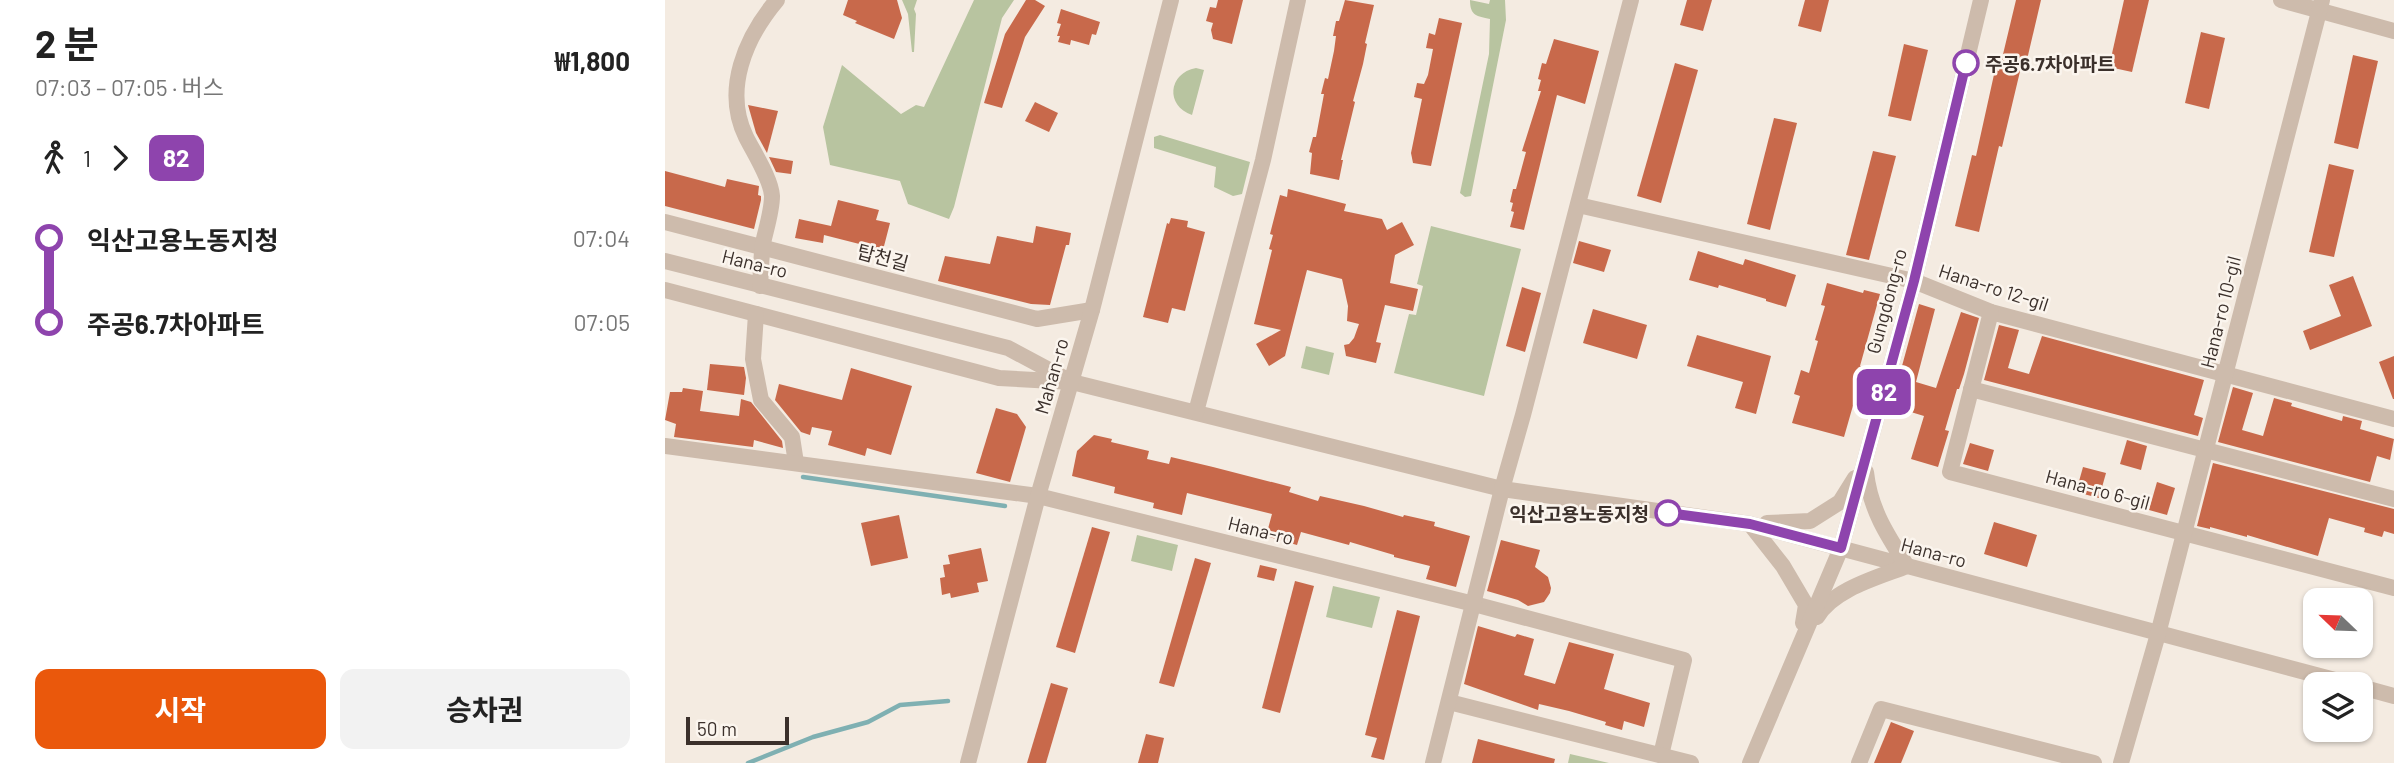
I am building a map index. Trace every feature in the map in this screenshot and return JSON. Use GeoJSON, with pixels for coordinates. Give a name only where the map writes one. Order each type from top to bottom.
{"type":"FeatureCollection","features":[{"type":"Feature","properties":{"kind":"street"},"geometry":{"type":"LineString","coordinates":[[760,286],[762,247],[772,195],[740,124],[737,93],[740,64],[758,23],[776,0]]}},
{"type":"Feature","properties":{"kind":"street","name":"Mahan-ro"},"geometry":{"type":"LineString","coordinates":[[968,763],[1038,496],[1092,310],[1171,0]]}},
{"type":"Feature","properties":{"kind":"street"},"geometry":{"type":"LineString","coordinates":[[1196,412],[1263,160],[1298,0]]}},
{"type":"Feature","properties":{"kind":"street"},"geometry":{"type":"LineString","coordinates":[[1433,763],[1631,0]]}},
{"type":"Feature","properties":{"kind":"street","name":"Gungdong-ro"},"geometry":{"type":"LineString","coordinates":[[1750,763],[1841,548],[1914,281],[1981,0]]}},
{"type":"Feature","properties":{"kind":"street"},"geometry":{"type":"LineString","coordinates":[[2281,0],[2320,6],[2394,31]]}},
{"type":"Feature","properties":{"kind":"street","name":"Hana-ro 10-gil"},"geometry":{"type":"LineString","coordinates":[[2121,763],[2158,634],[2320,6]]}},
{"type":"Feature","properties":{"kind":"street","name":"Hana-ro 12-gil"},"geometry":{"type":"LineString","coordinates":[[1578,205],[1914,281],[1991,312],[2394,419]]}},
{"type":"Feature","properties":{"kind":"street","name":"탑천길"},"geometry":{"type":"LineString","coordinates":[[665,222],[1037,319],[1092,310]]}},
{"type":"Feature","properties":{"kind":"street","name":"Hana-ro"},"geometry":{"type":"LineString","coordinates":[[665,261],[1008,348],[1072,382]]}},
{"type":"Feature","properties":{"kind":"street","name":"Hana-ro"},"geometry":{"type":"LineString","coordinates":[[665,290],[999,378],[1072,382],[1502,489],[1750,524],[2304,672]]}},
{"type":"Feature","properties":{"kind":"street","name":"Hana-ro 6-gil"},"geometry":{"type":"LineString","coordinates":[[1991,312],[1950,472],[2394,588]]}},
{"type":"Feature","properties":{"kind":"street"},"geometry":{"type":"LineString","coordinates":[[756,314],[753,359],[761,400],[792,437],[796,463]]}},
{"type":"Feature","properties":{"kind":"street"},"geometry":{"type":"LineString","coordinates":[[1971,388],[2394,499]]}},
{"type":"Feature","properties":{"kind":"street","name":"Hana-ro"},"geometry":{"type":"LineString","coordinates":[[665,446],[1038,496],[1473,604],[1684,660],[1661,755]]}},
{"type":"Feature","properties":{"kind":"street"},"geometry":{"type":"LineString","coordinates":[[1750,524],[1810,521],[1840,502],[1865,460]]}},
{"type":"Feature","properties":{"kind":"street"},"geometry":{"type":"LineString","coordinates":[[1798,649],[1822,609],[1853,587],[1907,566],[1886,534],[1868,495],[1865,460]]}},
{"type":"Feature","properties":{"kind":"street"},"geometry":{"type":"LineString","coordinates":[[1750,524],[1783,566],[1806,605],[1798,649]]}},
{"type":"Feature","properties":{"kind":"street"},"geometry":{"type":"LineString","coordinates":[[2373,690],[2394,696]]}},
{"type":"Feature","properties":{"kind":"street"},"geometry":{"type":"LineString","coordinates":[[1449,702],[1691,763]]}},
{"type":"Feature","properties":{"kind":"street"},"geometry":{"type":"LineString","coordinates":[[1859,763],[1881,709],[2094,763]]}},
{"type":"Feature","properties":{"kind":"green space"},"geometry":{"type":"Polygon","coordinates":[[[902,0],[917,0],[914,9],[914,52],[908,14],[902,0]]]}},
{"type":"Feature","properties":{"kind":"green space"},"geometry":{"type":"Polygon","coordinates":[[[974,0],[1014,0],[1002,18],[949,219],[908,204],[900,181],[830,165],[823,127],[842,65],[901,114],[916,105],[924,107],[974,0]]]}},
{"type":"Feature","properties":{"kind":"green space"},"geometry":{"type":"Polygon","coordinates":[[[1470,0],[1489,4],[1490,0],[1505,0],[1506,20],[1471,196],[1465,197],[1460,193],[1489,54],[1490,19],[1475,14],[1470,0]]]}},
{"type":"Feature","properties":{"kind":"green space"},"geometry":{"type":"Polygon","coordinates":[[[1196,68],[1204,70],[1192,115],[1177,105],[1173,90],[1180,76],[1196,68]]]}},
{"type":"Feature","properties":{"kind":"green space"},"geometry":{"type":"Polygon","coordinates":[[[1160,135],[1250,162],[1242,194],[1233,196],[1214,187],[1216,167],[1154,148],[1154,137],[1160,135]]]}},
{"type":"Feature","properties":{"kind":"green space"},"geometry":{"type":"Polygon","coordinates":[[[1431,226],[1521,249],[1484,396],[1394,373],[1409,314],[1416,315],[1423,286],[1417,284],[1431,226]]]}},
{"type":"Feature","properties":{"kind":"green space"},"geometry":{"type":"Polygon","coordinates":[[[1306,346],[1334,353],[1329,375],[1301,368],[1306,346]]]}},
{"type":"Feature","properties":{"kind":"green space"},"geometry":{"type":"Polygon","coordinates":[[[1137,535],[1178,545],[1172,571],[1131,561],[1137,535]]]}},
{"type":"Feature","properties":{"kind":"green space"},"geometry":{"type":"Polygon","coordinates":[[[1333,586],[1380,597],[1372,628],[1326,617],[1333,586]]]}},
{"type":"Feature","properties":{"kind":"green space"},"geometry":{"type":"Polygon","coordinates":[[[1570,754],[1609,763],[1568,763],[1570,754]]]}},
{"type":"Feature","properties":{"kind":"building"},"geometry":{"type":"Polygon","coordinates":[[[848,0],[897,0],[902,18],[894,39],[855,23],[857,21],[843,15],[848,0]]]}},
{"type":"Feature","properties":{"kind":"building"},"geometry":{"type":"Polygon","coordinates":[[[1026,0],[1035,0],[1045,6],[1025,37],[1002,108],[984,103],[1005,34],[1026,0]]]}},
{"type":"Feature","properties":{"kind":"building"},"geometry":{"type":"Polygon","coordinates":[[[1218,0],[1243,0],[1232,44],[1213,39],[1213,23],[1206,21],[1210,7],[1216,8],[1218,0]]]}},
{"type":"Feature","properties":{"kind":"building"},"geometry":{"type":"Polygon","coordinates":[[[1345,0],[1374,5],[1339,180],[1310,174],[1312,153],[1309,152],[1313,137],[1316,137],[1324,94],[1321,94],[1325,78],[1328,79],[1334,51],[1336,21],[1339,21],[1345,0]]]}},
{"type":"Feature","properties":{"kind":"building"},"geometry":{"type":"Polygon","coordinates":[[[1687,0],[1712,0],[1703,31],[1680,25],[1687,0]]]}},
{"type":"Feature","properties":{"kind":"building"},"geometry":{"type":"Polygon","coordinates":[[[1805,0],[1829,0],[1821,32],[1798,26],[1805,0]]]}},
{"type":"Feature","properties":{"kind":"building"},"geometry":{"type":"Polygon","coordinates":[[[2016,0],[2041,0],[2026,64],[2022,63],[2002,147],[1999,146],[1979,232],[1955,226],[2016,0]]]}},
{"type":"Feature","properties":{"kind":"building"},"geometry":{"type":"Polygon","coordinates":[[[2124,0],[2149,0],[2132,72],[2109,67],[2124,0]]]}},
{"type":"Feature","properties":{"kind":"building"},"geometry":{"type":"Polygon","coordinates":[[[1061,9],[1100,22],[1089,45],[1071,40],[1070,45],[1058,42],[1061,24],[1057,23],[1061,9]]]}},
{"type":"Feature","properties":{"kind":"building"},"geometry":{"type":"Polygon","coordinates":[[[1439,18],[1462,23],[1431,166],[1413,163],[1411,153],[1422,99],[1414,97],[1417,83],[1424,84],[1428,75],[1433,49],[1426,48],[1429,33],[1435,35],[1439,18]]]}},
{"type":"Feature","properties":{"kind":"building"},"geometry":{"type":"Polygon","coordinates":[[[2201,32],[2225,38],[2209,109],[2185,103],[2201,32]]]}},
{"type":"Feature","properties":{"kind":"building"},"geometry":{"type":"Polygon","coordinates":[[[1554,39],[1599,51],[1585,104],[1557,95],[1524,230],[1510,227],[1514,212],[1511,211],[1513,203],[1510,202],[1513,189],[1516,189],[1526,152],[1522,151],[1541,91],[1538,91],[1541,80],[1538,79],[1542,63],[1546,64],[1554,39]]]}},
{"type":"Feature","properties":{"kind":"building"},"geometry":{"type":"Polygon","coordinates":[[[1904,44],[1928,50],[1911,121],[1888,116],[1904,44]]]}},
{"type":"Feature","properties":{"kind":"building"},"geometry":{"type":"Polygon","coordinates":[[[2353,55],[2378,61],[2358,149],[2334,143],[2353,55]]]}},
{"type":"Feature","properties":{"kind":"building"},"geometry":{"type":"Polygon","coordinates":[[[1675,63],[1698,70],[1661,203],[1637,196],[1675,63]]]}},
{"type":"Feature","properties":{"kind":"building"},"geometry":{"type":"Polygon","coordinates":[[[1035,102],[1058,113],[1049,132],[1025,121],[1035,102]]]}},
{"type":"Feature","properties":{"kind":"building"},"geometry":{"type":"Polygon","coordinates":[[[748,105],[778,111],[767,153],[756,133],[748,105]]]}},
{"type":"Feature","properties":{"kind":"building"},"geometry":{"type":"Polygon","coordinates":[[[1774,118],[1797,123],[1770,230],[1747,224],[1774,118]]]}},
{"type":"Feature","properties":{"kind":"building"},"geometry":{"type":"Polygon","coordinates":[[[1873,151],[1896,156],[1869,260],[1846,255],[1873,151]]]}},
{"type":"Feature","properties":{"kind":"building"},"geometry":{"type":"Polygon","coordinates":[[[769,157],[793,161],[791,174],[776,172],[769,157]]]}},
{"type":"Feature","properties":{"kind":"building"},"geometry":{"type":"Polygon","coordinates":[[[2329,164],[2354,170],[2334,257],[2309,252],[2329,164]]]}},
{"type":"Feature","properties":{"kind":"building"},"geometry":{"type":"Polygon","coordinates":[[[665,171],[725,187],[727,179],[759,186],[758,195],[761,200],[754,229],[665,206],[665,171]]]}},
{"type":"Feature","properties":{"kind":"building"},"geometry":{"type":"Polygon","coordinates":[[[1288,189],[1346,204],[1344,211],[1382,219],[1387,230],[1402,222],[1414,245],[1395,255],[1390,283],[1418,289],[1413,311],[1385,305],[1376,342],[1381,343],[1376,363],[1346,356],[1344,345],[1354,338],[1359,324],[1347,321],[1348,306],[1342,279],[1307,270],[1285,356],[1269,366],[1256,344],[1281,330],[1254,324],[1272,250],[1269,249],[1273,235],[1270,234],[1280,195],[1287,197],[1288,189]]]}},
{"type":"Feature","properties":{"kind":"building"},"geometry":{"type":"Polygon","coordinates":[[[838,200],[879,210],[876,220],[890,223],[883,250],[824,235],[823,243],[795,238],[799,219],[831,226],[838,200]]]}},
{"type":"Feature","properties":{"kind":"building"},"geometry":{"type":"Polygon","coordinates":[[[1171,218],[1188,221],[1187,227],[1205,232],[1185,311],[1172,308],[1168,323],[1143,317],[1167,223],[1169,224],[1171,218]]]}},
{"type":"Feature","properties":{"kind":"building"},"geometry":{"type":"Polygon","coordinates":[[[1036,226],[1071,233],[1050,305],[1031,304],[938,281],[945,256],[990,264],[997,236],[1033,243],[1036,226]]]}},
{"type":"Feature","properties":{"kind":"building"},"geometry":{"type":"Polygon","coordinates":[[[1579,241],[1611,250],[1604,272],[1573,263],[1579,241]]]}},
{"type":"Feature","properties":{"kind":"building"},"geometry":{"type":"Polygon","coordinates":[[[1698,251],[1743,265],[1745,259],[1796,275],[1786,307],[1719,285],[1718,288],[1689,280],[1698,251]]]}},
{"type":"Feature","properties":{"kind":"building"},"geometry":{"type":"Polygon","coordinates":[[[2353,276],[2372,326],[2310,350],[2303,331],[2341,316],[2329,285],[2353,276]]]}},
{"type":"Feature","properties":{"kind":"building"},"geometry":{"type":"Polygon","coordinates":[[[1827,283],[1863,293],[1864,290],[1880,294],[1860,366],[1864,367],[1844,437],[1792,423],[1800,396],[1794,394],[1801,370],[1809,373],[1818,341],[1815,340],[1825,306],[1821,305],[1827,283]]]}},
{"type":"Feature","properties":{"kind":"building"},"geometry":{"type":"Polygon","coordinates":[[[1522,287],[1541,293],[1525,352],[1506,346],[1522,287]]]}},
{"type":"Feature","properties":{"kind":"building"},"geometry":{"type":"Polygon","coordinates":[[[1919,304],[1935,309],[1916,382],[1936,388],[1961,312],[1979,318],[1945,430],[1949,431],[1938,467],[1911,459],[1924,416],[1891,406],[1919,304]]]}},
{"type":"Feature","properties":{"kind":"building"},"geometry":{"type":"Polygon","coordinates":[[[1593,309],[1647,325],[1637,359],[1583,343],[1593,309]]]}},
{"type":"Feature","properties":{"kind":"building"},"geometry":{"type":"Polygon","coordinates":[[[1999,325],[2019,330],[2008,368],[2029,374],[2042,336],[2204,380],[2194,415],[2203,418],[2198,436],[1984,380],[1999,325]]]}},
{"type":"Feature","properties":{"kind":"building"},"geometry":{"type":"Polygon","coordinates":[[[1697,335],[1771,356],[1756,414],[1735,408],[1743,382],[1687,366],[1697,335]]]}},
{"type":"Feature","properties":{"kind":"building"},"geometry":{"type":"Polygon","coordinates":[[[2394,356],[2394,399],[2393,399],[2379,362],[2394,356]]]}},
{"type":"Feature","properties":{"kind":"building"},"geometry":{"type":"Polygon","coordinates":[[[710,364],[744,367],[744,395],[707,390],[710,364]]]}},
{"type":"Feature","properties":{"kind":"building"},"geometry":{"type":"Polygon","coordinates":[[[851,368],[912,386],[891,455],[867,448],[865,456],[828,445],[832,431],[812,427],[810,435],[801,432],[775,400],[779,384],[842,400],[851,368]]]}},
{"type":"Feature","properties":{"kind":"building"},"geometry":{"type":"Polygon","coordinates":[[[2233,387],[2253,393],[2242,430],[2263,436],[2274,398],[2292,403],[2291,406],[2342,421],[2343,416],[2362,421],[2360,429],[2394,439],[2390,460],[2377,456],[2370,482],[2218,442],[2233,387]]]}},
{"type":"Feature","properties":{"kind":"building"},"geometry":{"type":"Polygon","coordinates":[[[683,388],[703,391],[700,411],[739,416],[741,399],[751,402],[782,441],[783,448],[754,440],[753,447],[674,437],[676,424],[665,420],[670,392],[682,392],[683,388]]]}},
{"type":"Feature","properties":{"kind":"building"},"geometry":{"type":"Polygon","coordinates":[[[996,408],[1017,414],[1026,427],[1010,482],[976,473],[996,408]]]}},
{"type":"Feature","properties":{"kind":"building"},"geometry":{"type":"Polygon","coordinates":[[[1094,435],[1149,451],[1147,459],[1169,464],[1171,457],[1213,467],[1291,487],[1289,492],[1318,501],[1320,496],[1403,517],[1404,515],[1435,522],[1434,526],[1470,536],[1456,587],[1426,579],[1430,566],[1350,542],[1349,545],[1301,532],[1297,545],[1266,536],[1272,514],[1187,493],[1182,515],[1153,508],[1154,503],[1114,493],[1115,487],[1072,476],[1077,451],[1094,435]]]}},
{"type":"Feature","properties":{"kind":"building"},"geometry":{"type":"Polygon","coordinates":[[[2127,440],[2147,446],[2141,470],[2120,464],[2127,440]]]}},
{"type":"Feature","properties":{"kind":"building"},"geometry":{"type":"Polygon","coordinates":[[[1970,443],[1994,450],[1988,471],[1963,464],[1970,443]]]}},
{"type":"Feature","properties":{"kind":"building"},"geometry":{"type":"Polygon","coordinates":[[[2213,463],[2394,509],[2394,534],[2384,531],[2382,537],[2364,532],[2365,528],[2329,518],[2318,556],[2247,535],[2197,526],[2213,463]]]}},
{"type":"Feature","properties":{"kind":"building"},"geometry":{"type":"Polygon","coordinates":[[[2083,467],[2106,473],[2099,498],[2076,492],[2083,467]]]}},
{"type":"Feature","properties":{"kind":"building"},"geometry":{"type":"Polygon","coordinates":[[[2157,482],[2175,488],[2167,515],[2149,510],[2157,482]]]}},
{"type":"Feature","properties":{"kind":"building"},"geometry":{"type":"Polygon","coordinates":[[[899,515],[908,558],[871,566],[861,523],[899,515]]]}},
{"type":"Feature","properties":{"kind":"building"},"geometry":{"type":"Polygon","coordinates":[[[1994,522],[2037,535],[2027,567],[1984,554],[1994,522]]]}},
{"type":"Feature","properties":{"kind":"building"},"geometry":{"type":"Polygon","coordinates":[[[1092,527],[1110,532],[1075,653],[1056,647],[1092,527]]]}},
{"type":"Feature","properties":{"kind":"building"},"geometry":{"type":"Polygon","coordinates":[[[1501,540],[1540,550],[1535,567],[1548,577],[1551,588],[1544,602],[1528,606],[1518,600],[1487,591],[1501,540]]]}},
{"type":"Feature","properties":{"kind":"building"},"geometry":{"type":"Polygon","coordinates":[[[981,548],[988,581],[977,583],[979,592],[951,598],[950,593],[942,595],[940,578],[945,577],[943,565],[950,564],[948,555],[981,548]]]}},
{"type":"Feature","properties":{"kind":"building"},"geometry":{"type":"Polygon","coordinates":[[[1195,558],[1211,563],[1174,687],[1159,683],[1195,558]]]}},
{"type":"Feature","properties":{"kind":"building"},"geometry":{"type":"Polygon","coordinates":[[[1260,565],[1277,569],[1274,581],[1257,577],[1260,565]]]}},
{"type":"Feature","properties":{"kind":"building"},"geometry":{"type":"Polygon","coordinates":[[[1295,581],[1314,586],[1280,713],[1262,708],[1295,581]]]}},
{"type":"Feature","properties":{"kind":"building"},"geometry":{"type":"Polygon","coordinates":[[[1397,610],[1420,616],[1384,760],[1371,757],[1377,738],[1365,735],[1397,610]]]}},
{"type":"Feature","properties":{"kind":"building"},"geometry":{"type":"Polygon","coordinates":[[[1478,626],[1515,637],[1517,634],[1534,639],[1524,675],[1555,684],[1569,642],[1614,654],[1604,689],[1650,703],[1644,727],[1624,721],[1622,730],[1605,725],[1606,722],[1569,711],[1539,704],[1538,710],[1464,684],[1478,626]]]}},
{"type":"Feature","properties":{"kind":"building"},"geometry":{"type":"Polygon","coordinates":[[[1051,683],[1068,688],[1046,763],[1027,763],[1051,683]]]}},
{"type":"Feature","properties":{"kind":"building"},"geometry":{"type":"Polygon","coordinates":[[[1891,722],[1914,731],[1901,763],[1874,763],[1891,722]]]}},
{"type":"Feature","properties":{"kind":"building"},"geometry":{"type":"Polygon","coordinates":[[[1146,734],[1164,738],[1158,763],[1138,763],[1146,734]]]}},
{"type":"Feature","properties":{"kind":"building"},"geometry":{"type":"Polygon","coordinates":[[[1478,739],[1555,759],[1554,763],[1472,763],[1478,739]]]}},
{"type":"Feature","properties":{"kind":"waterway"},"geometry":{"type":"LineString","coordinates":[[803,477],[1005,506]]}},
{"type":"Feature","properties":{"kind":"waterway"},"geometry":{"type":"LineString","coordinates":[[748,763],[813,737],[868,722],[900,705],[948,701]]}},
{"type":"Feature","properties":{"kind":"bus line","name":"82"},"geometry":{"type":"LineString","coordinates":[[1668,513],[1750,524],[1841,548],[1914,281],[1966,63]]}},
{"type":"Feature","properties":{"kind":"place","name":"주공6.7차아파트"},"geometry":{"type":"Point","coordinates":[1966,63]}},
{"type":"Feature","properties":{"kind":"place","name":"익산고용노동지청"},"geometry":{"type":"Point","coordinates":[1668,513]}}]}
